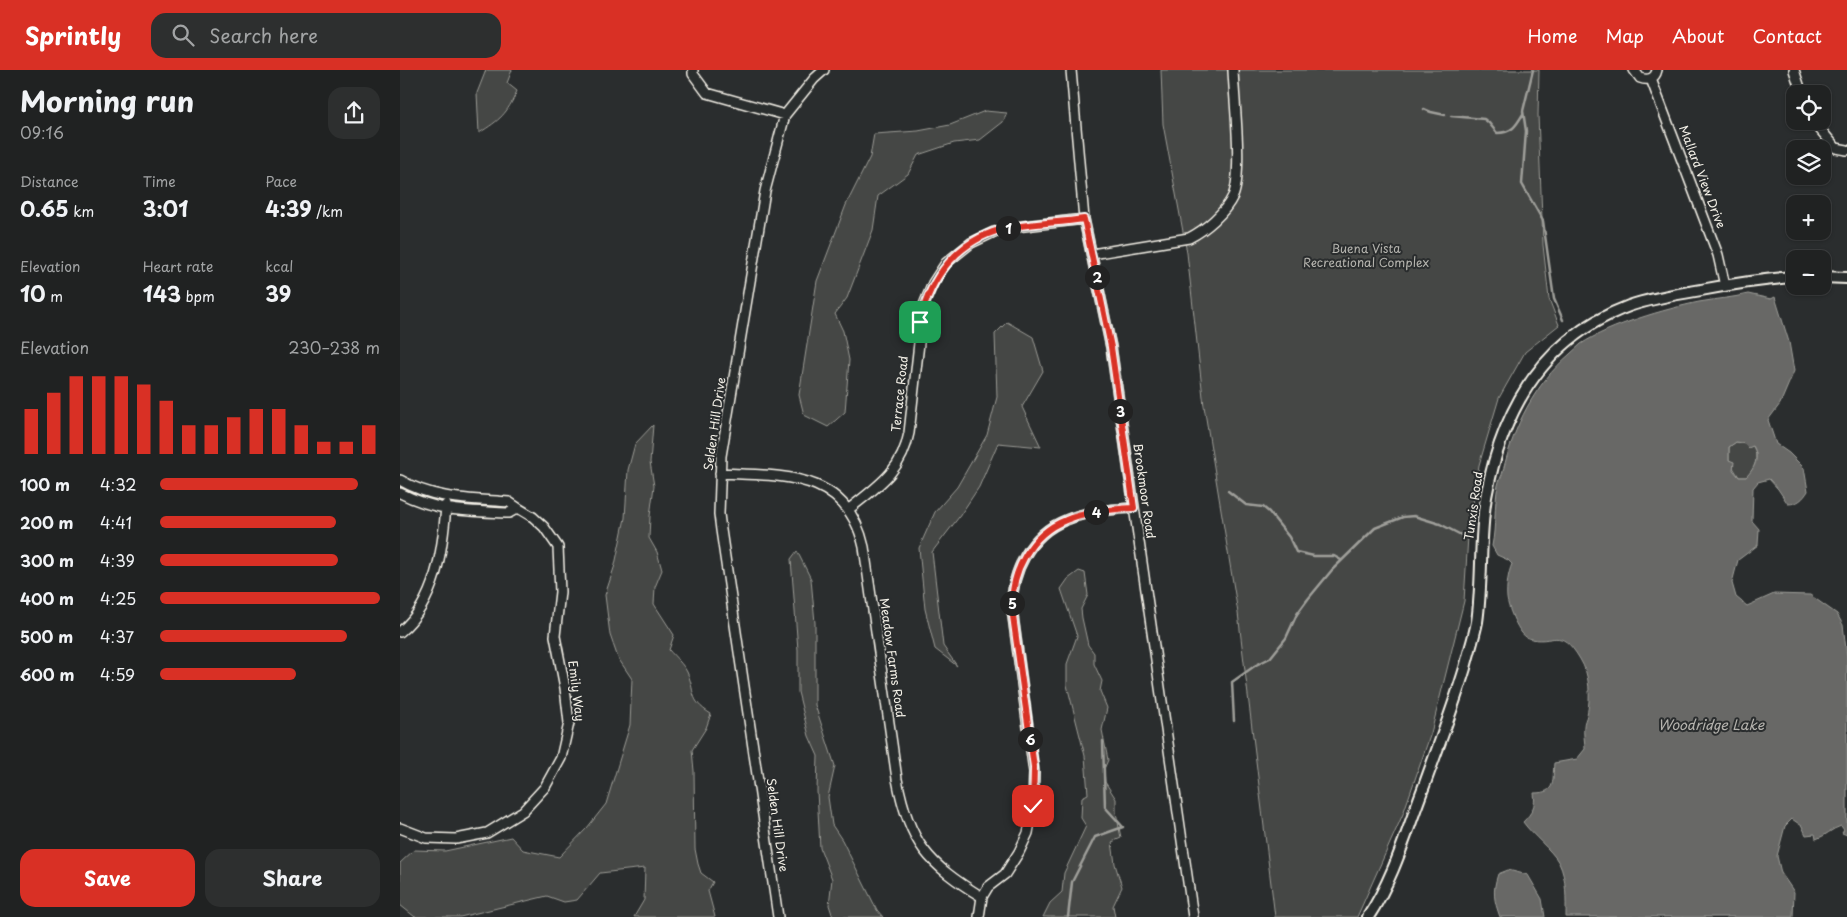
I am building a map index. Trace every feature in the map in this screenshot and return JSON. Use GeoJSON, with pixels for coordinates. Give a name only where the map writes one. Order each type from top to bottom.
{"type":"FeatureCollection","features":[{"type":"Feature","properties":{"kind":"street"},"geometry":{"type":"LineString","coordinates":[[693,70],[707,93],[785,115]]}},
{"type":"Feature","properties":{"kind":"street","name":"Selden Hill Drive"},"geometry":{"type":"LineString","coordinates":[[778,917],[721,530],[720,473],[721,456],[765,191],[785,115],[814,79],[824,70]]}},
{"type":"Feature","properties":{"kind":"street","name":"Brookmoor Road"},"geometry":{"type":"LineString","coordinates":[[1071,70],[1084,219],[1111,347],[1193,917]]}},
{"type":"Feature","properties":{"kind":"street"},"geometry":{"type":"LineString","coordinates":[[1092,254],[1189,238],[1198,234],[1227,204],[1235,189],[1237,169],[1233,70]]}},
{"type":"Feature","properties":{"kind":"street"},"geometry":{"type":"LineString","coordinates":[[1634,70],[1640,78],[1647,80],[1651,79],[1657,70]]}},
{"type":"Feature","properties":{"kind":"street"},"geometry":{"type":"LineString","coordinates":[[1794,70],[1799,85]]}},
{"type":"Feature","properties":{"kind":"street","name":"Mallard View Drive"},"geometry":{"type":"LineString","coordinates":[[1651,79],[1718,255],[1725,286]]}},
{"type":"Feature","properties":{"kind":"street"},"geometry":{"type":"LineString","coordinates":[[1821,130],[1836,148],[1847,150]]}},
{"type":"Feature","properties":{"kind":"street","name":"Terrace Road"},"geometry":{"type":"LineString","coordinates":[[849,509],[891,474],[904,450],[909,433],[923,307],[933,282],[946,263],[971,243],[994,232],[1016,227],[1084,219]]}},
{"type":"Feature","properties":{"kind":"street"},"geometry":{"type":"LineString","coordinates":[[1831,277],[1847,278]]}},
{"type":"Feature","properties":{"kind":"street","name":"Tunxis Road"},"geometry":{"type":"LineString","coordinates":[[1368,917],[1377,904],[1396,861],[1446,726],[1467,660],[1477,620],[1482,522],[1496,451],[1506,423],[1522,394],[1561,347],[1580,332],[1612,313],[1652,300],[1758,280],[1786,278]]}},
{"type":"Feature","properties":{"kind":"street","name":"Meadow Farms Road"},"geometry":{"type":"LineString","coordinates":[[720,473],[779,476],[803,480],[831,494],[849,509],[857,525],[864,547],[896,779],[903,810],[914,836],[934,862],[955,880],[982,897]]}},
{"type":"Feature","properties":{"kind":"street","name":"Emily Way"},"geometry":{"type":"LineString","coordinates":[[400,480],[421,491],[447,498],[509,502],[533,517],[544,527],[558,547],[560,592],[555,636],[565,688],[569,724],[561,758],[545,787],[523,811],[487,833],[456,839],[426,838],[400,828]]}},
{"type":"Feature","properties":{"kind":"street"},"geometry":{"type":"LineString","coordinates":[[400,493],[416,501],[446,510],[509,513],[518,508]]}},
{"type":"Feature","properties":{"kind":"street"},"geometry":{"type":"LineString","coordinates":[[400,632],[425,603],[442,548],[447,498]]}},
{"type":"Feature","properties":{"kind":"street"},"geometry":{"type":"LineString","coordinates":[[979,917],[982,897],[988,887],[1005,874],[1015,860],[1028,833],[1033,806],[1034,767],[1012,609],[1012,587],[1020,564],[1043,534],[1056,525],[1083,515],[1134,508]]}},
{"type":"Feature","properties":{"kind":"green space"},"geometry":{"type":"Polygon","coordinates":[[[486,70],[512,70],[507,83],[517,91],[502,116],[479,133],[477,93],[486,70]]]}},
{"type":"Feature","properties":{"kind":"green space","name":"Buena Vista Recreational Complex"},"geometry":{"type":"Polygon","coordinates":[[[1161,70],[1539,70],[1538,115],[1543,245],[1549,299],[1559,325],[1525,352],[1499,398],[1479,465],[1468,536],[1464,601],[1431,733],[1403,814],[1357,917],[1275,917],[1238,613],[1204,406],[1187,253],[1163,124],[1161,70]]]}},
{"type":"Feature","properties":{"kind":"green space"},"geometry":{"type":"Polygon","coordinates":[[[985,111],[1007,113],[1003,122],[980,140],[954,143],[918,155],[908,174],[878,196],[873,230],[847,298],[835,314],[843,331],[849,360],[845,412],[828,427],[804,415],[799,395],[817,281],[846,205],[870,157],[874,134],[918,131],[950,125],[985,111]]]}},
{"type":"Feature","properties":{"kind":"green space"},"geometry":{"type":"Polygon","coordinates":[[[1007,322],[1033,337],[1043,371],[1022,407],[1041,447],[998,443],[979,487],[932,552],[943,646],[957,666],[935,649],[925,609],[919,548],[935,512],[957,487],[987,435],[997,397],[995,334],[1007,322]]]}},
{"type":"Feature","properties":{"kind":"green space"},"geometry":{"type":"Polygon","coordinates":[[[653,425],[650,462],[654,486],[649,538],[657,552],[662,570],[655,587],[654,604],[674,635],[669,650],[687,672],[696,700],[711,714],[706,728],[692,750],[695,849],[701,873],[713,882],[708,891],[715,917],[634,917],[644,900],[645,868],[600,873],[577,900],[564,902],[547,896],[460,917],[415,917],[400,905],[400,863],[414,850],[445,851],[511,837],[523,850],[559,857],[587,828],[606,804],[630,725],[632,679],[618,658],[610,635],[605,595],[615,565],[625,518],[628,470],[635,444],[653,425]]]}},
{"type":"Feature","properties":{"kind":"green space"},"geometry":{"type":"Polygon","coordinates":[[[1736,442],[1753,446],[1755,450],[1755,463],[1747,477],[1739,477],[1729,461],[1729,447],[1736,442]]]}},
{"type":"Feature","properties":{"kind":"green space"},"geometry":{"type":"Polygon","coordinates":[[[797,551],[811,579],[815,623],[815,705],[835,766],[828,797],[832,825],[842,840],[877,910],[883,917],[833,917],[829,905],[832,879],[820,848],[817,791],[818,756],[809,736],[798,692],[798,650],[791,559],[797,551]]]}},
{"type":"Feature","properties":{"kind":"green space"},"geometry":{"type":"Polygon","coordinates":[[[1079,571],[1085,573],[1088,595],[1081,609],[1082,618],[1088,645],[1094,653],[1094,664],[1102,681],[1100,691],[1107,708],[1102,730],[1108,760],[1104,769],[1105,782],[1116,799],[1116,812],[1121,838],[1112,842],[1115,864],[1122,887],[1113,906],[1115,917],[1043,917],[1050,903],[1062,892],[1064,873],[1086,826],[1081,818],[1082,797],[1088,794],[1085,756],[1067,685],[1067,664],[1077,636],[1061,589],[1068,579],[1079,571]]]}},
{"type":"Feature","properties":{"kind":"water","name":"Woodridge Lake"},"geometry":{"type":"Polygon","coordinates":[[[1748,294],[1771,299],[1775,297],[1789,342],[1794,371],[1780,404],[1768,420],[1776,444],[1789,453],[1804,468],[1808,491],[1800,500],[1788,504],[1769,479],[1758,482],[1753,488],[1752,521],[1759,529],[1758,545],[1738,560],[1732,583],[1736,597],[1747,606],[1774,594],[1810,595],[1837,614],[1843,625],[1847,657],[1847,835],[1842,833],[1844,830],[1841,826],[1816,839],[1815,834],[1806,835],[1802,826],[1792,819],[1785,826],[1777,856],[1781,873],[1794,892],[1793,917],[1566,917],[1565,883],[1562,869],[1552,853],[1523,822],[1533,809],[1534,793],[1547,791],[1552,785],[1554,763],[1577,759],[1585,749],[1584,725],[1589,701],[1588,679],[1580,659],[1567,642],[1556,638],[1537,640],[1528,638],[1521,632],[1509,608],[1507,585],[1512,564],[1497,555],[1492,546],[1498,483],[1503,473],[1513,438],[1527,407],[1557,366],[1581,344],[1607,330],[1654,313],[1699,302],[1748,294]],[[1736,442],[1729,447],[1729,460],[1734,462],[1733,470],[1739,477],[1746,477],[1752,470],[1756,458],[1753,446],[1748,448],[1743,443],[1736,442]]]}},
{"type":"Feature","properties":{"kind":"water"},"geometry":{"type":"Polygon","coordinates":[[[1508,870],[1528,875],[1542,899],[1545,917],[1500,917],[1494,891],[1498,874],[1508,870]]]}},
{"type":"Feature","properties":{"kind":"waterway"},"geometry":{"type":"LineString","coordinates":[[1533,70],[1523,111],[1526,131],[1522,184],[1543,221],[1554,299],[1563,320]]}},
{"type":"Feature","properties":{"kind":"waterway"},"geometry":{"type":"LineString","coordinates":[[1424,109],[1445,115]]}},
{"type":"Feature","properties":{"kind":"waterway"},"geometry":{"type":"LineString","coordinates":[[1451,116],[1484,119],[1497,133],[1506,132],[1513,128],[1523,114]]}},
{"type":"Feature","properties":{"kind":"waterway"},"geometry":{"type":"LineString","coordinates":[[1228,491],[1246,505],[1263,507],[1269,512],[1289,537],[1296,552],[1314,556],[1334,556],[1341,560]]}},
{"type":"Feature","properties":{"kind":"waterway"},"geometry":{"type":"LineString","coordinates":[[1234,721],[1232,682],[1256,665],[1270,658],[1286,638],[1297,614],[1308,599],[1332,570],[1375,528],[1403,517],[1414,516],[1440,524],[1465,537]]}},
{"type":"Feature","properties":{"kind":"waterway"},"geometry":{"type":"LineString","coordinates":[[1068,917],[1072,882],[1095,837],[1123,827],[1105,807],[1103,741]]}},
{"type":"Feature","properties":{"kind":"route"},"geometry":{"type":"LineString","coordinates":[[920,322],[928,293],[940,271],[954,255],[971,243],[1003,229],[1084,219],[1111,347],[1134,508],[1074,517],[1048,530],[1032,546],[1020,564],[1012,587],[1012,618],[1034,767],[1033,806]]}}]}
